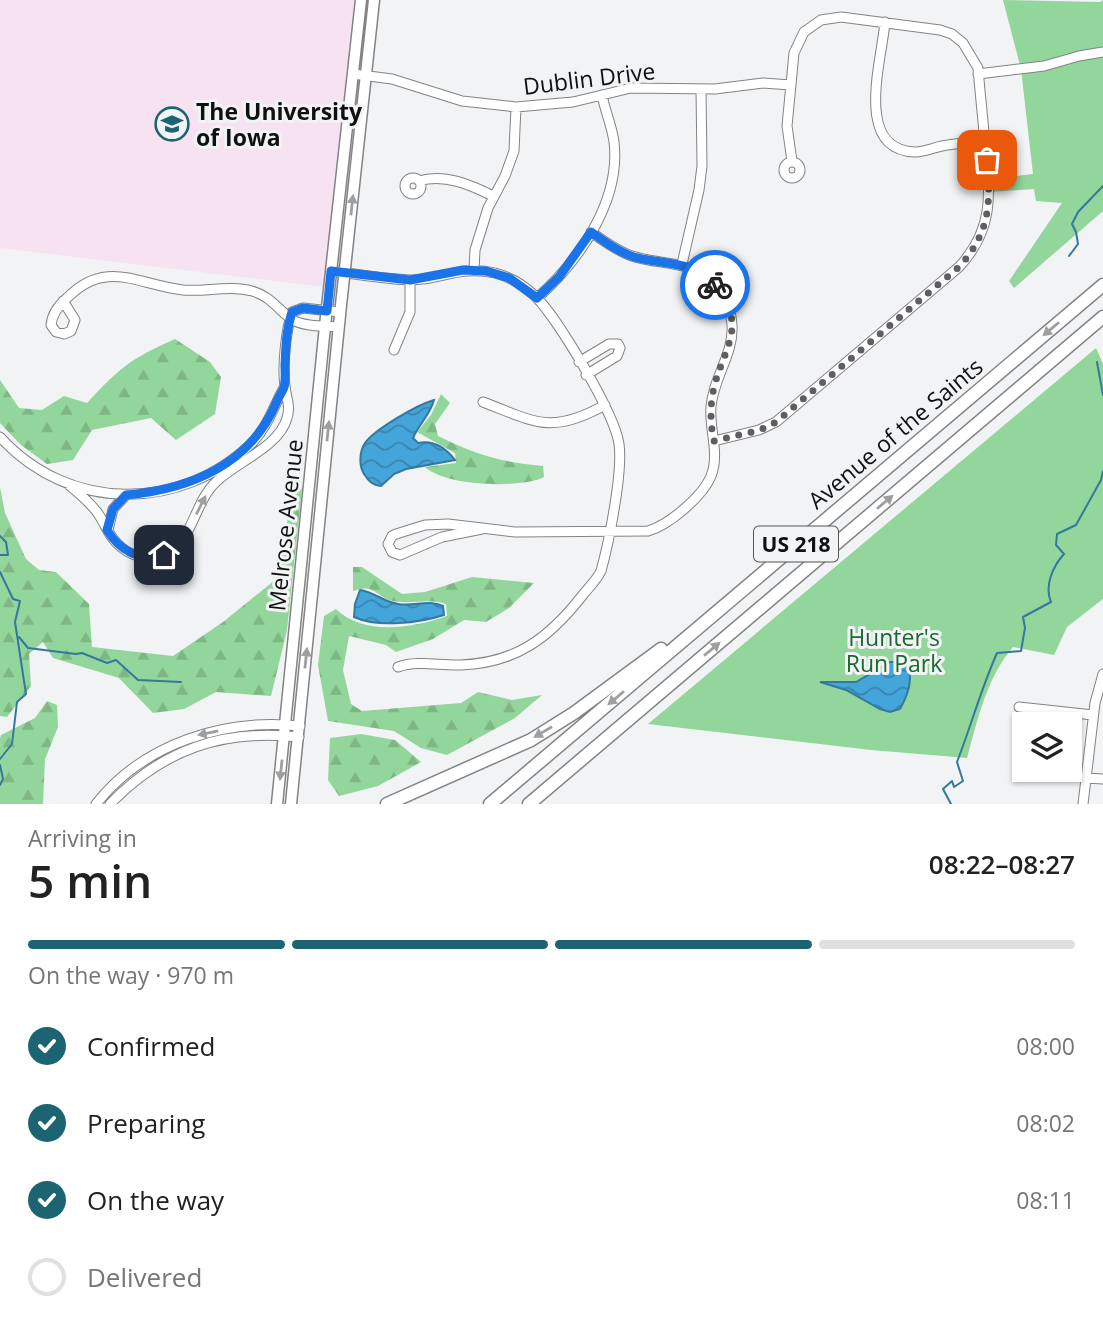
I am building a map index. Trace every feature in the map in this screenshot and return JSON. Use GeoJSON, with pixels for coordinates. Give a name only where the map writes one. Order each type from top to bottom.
{"type":"FeatureCollection","features":[{"type":"Feature","properties":{"kind":"highway","name":"Avenue of the Saints"},"geometry":{"type":"LineString","coordinates":[[490,804],[1103,285]]}},
{"type":"Feature","properties":{"kind":"highway","name":"Avenue of the Saints"},"geometry":{"type":"LineString","coordinates":[[529,804],[1103,317]]}},
{"type":"Feature","properties":{"kind":"highway"},"geometry":{"type":"LineString","coordinates":[[387,804],[512,750],[555,726],[738,593]]}},
{"type":"Feature","properties":{"kind":"highway"},"geometry":{"type":"LineString","coordinates":[[538,804],[693,665]]}},
{"type":"Feature","properties":{"kind":"main road","name":"Melrose Avenue"},"geometry":{"type":"LineString","coordinates":[[277,804],[361,0]]}},
{"type":"Feature","properties":{"kind":"main road","name":"Melrose Avenue"},"geometry":{"type":"LineString","coordinates":[[291,804],[374,0]]}},
{"type":"Feature","properties":{"kind":"street"},"geometry":{"type":"LineString","coordinates":[[714,441],[760,430],[776,422],[967,259],[978,241],[988,211],[990,193],[978,68],[968,50],[952,34],[928,27],[830,18],[812,25],[798,41],[794,52],[787,126],[792,162]]}},
{"type":"Feature","properties":{"kind":"street"},"geometry":{"type":"LineString","coordinates":[[884,22],[874,107],[877,124],[887,141],[901,149],[914,152],[985,141]]}},
{"type":"Feature","properties":{"kind":"street"},"geometry":{"type":"LineString","coordinates":[[978,74],[1045,66],[1103,52]]}},
{"type":"Feature","properties":{"kind":"street","name":"Dublin Drive"},"geometry":{"type":"LineString","coordinates":[[353,74],[392,79],[462,101],[516,107],[554,105],[631,88],[701,89],[764,83],[791,85]]}},
{"type":"Feature","properties":{"kind":"street"},"geometry":{"type":"LineString","coordinates":[[682,264],[702,166],[701,89]]}},
{"type":"Feature","properties":{"kind":"street"},"geometry":{"type":"LineString","coordinates":[[537,298],[559,277],[591,232],[606,204],[613,174],[614,143],[602,95]]}},
{"type":"Feature","properties":{"kind":"street"},"geometry":{"type":"LineString","coordinates":[[474,270],[475,250],[494,196],[514,151],[516,107]]}},
{"type":"Feature","properties":{"kind":"street"},"geometry":{"type":"LineString","coordinates":[[419,181],[436,178],[451,180],[494,196]]}},
{"type":"Feature","properties":{"kind":"street"},"geometry":{"type":"LineString","coordinates":[[482,529],[428,542],[401,555],[392,552],[388,544],[392,536],[425,525],[458,524],[532,533],[560,530],[641,532],[656,529],[695,498],[706,486],[714,468],[711,406],[717,377],[731,344],[730,313],[723,295],[701,272],[682,264],[632,256],[612,247],[591,232]]}},
{"type":"Feature","properties":{"kind":"street"},"geometry":{"type":"LineString","coordinates":[[331,271],[410,280],[474,270],[509,278],[537,298],[579,362],[615,426],[620,454],[603,563],[598,578],[571,611],[531,645],[503,660],[461,665],[409,663],[398,667]]}},
{"type":"Feature","properties":{"kind":"street"},"geometry":{"type":"LineString","coordinates":[[63,301],[74,290],[88,282],[106,276],[123,275],[183,290],[249,290],[268,297],[299,323],[339,327]]}},
{"type":"Feature","properties":{"kind":"street"},"geometry":{"type":"LineString","coordinates":[[394,350],[410,312],[410,280]]}},
{"type":"Feature","properties":{"kind":"street"},"geometry":{"type":"LineString","coordinates":[[70,486],[126,495],[155,492],[221,471],[271,442],[286,422],[289,398],[285,386],[287,329],[292,312],[297,309],[340,313]]}},
{"type":"Feature","properties":{"kind":"street"},"geometry":{"type":"LineString","coordinates":[[579,362],[609,344],[618,344],[620,348],[617,356],[586,375]]}},
{"type":"Feature","properties":{"kind":"street"},"geometry":{"type":"LineString","coordinates":[[0,437],[34,467],[70,486],[91,505],[118,546],[132,554],[149,558],[172,551],[183,540],[221,471],[253,442],[271,416],[285,386]]}},
{"type":"Feature","properties":{"kind":"street"},"geometry":{"type":"LineString","coordinates":[[483,402],[516,417],[541,422],[577,418],[605,405]]}},
{"type":"Feature","properties":{"kind":"street"},"geometry":{"type":"LineString","coordinates":[[271,416],[286,422]]}},
{"type":"Feature","properties":{"kind":"street"},"geometry":{"type":"LineString","coordinates":[[107,530],[113,509],[126,495]]}},
{"type":"Feature","properties":{"kind":"street"},"geometry":{"type":"LineString","coordinates":[[425,525],[428,542]]}},
{"type":"Feature","properties":{"kind":"street"},"geometry":{"type":"LineString","coordinates":[[1083,804],[1093,715],[1103,674]]}},
{"type":"Feature","properties":{"kind":"street"},"geometry":{"type":"LineString","coordinates":[[1019,707],[1093,715]]}},
{"type":"Feature","properties":{"kind":"street"},"geometry":{"type":"LineString","coordinates":[[96,804],[124,775],[178,742],[199,734],[229,728],[274,723],[285,730]]}},
{"type":"Feature","properties":{"kind":"street"},"geometry":{"type":"LineString","coordinates":[[110,804],[136,779],[164,759],[188,748],[236,737],[285,730],[299,731]]}},
{"type":"Feature","properties":{"kind":"street"},"geometry":{"type":"LineString","coordinates":[[1086,778],[1103,779]]}},
{"type":"Feature","properties":{"kind":"shaded area","name":"The University of Iowa"},"geometry":{"type":"Polygon","coordinates":[[[0,0],[358,0],[326,287],[0,248],[0,0]]]}},
{"type":"Feature","properties":{"kind":"green space"},"geometry":{"type":"Polygon","coordinates":[[[1003,0],[1103,0],[1103,211],[1014,288],[1009,281],[1062,203],[1036,201],[1034,189],[990,192],[989,179],[1033,174],[1021,69],[1003,0]]]}},
{"type":"Feature","properties":{"kind":"green space"},"geometry":{"type":"Polygon","coordinates":[[[175,339],[210,362],[221,377],[215,414],[176,440],[151,418],[92,430],[73,460],[47,464],[21,445],[0,423],[0,380],[19,408],[42,410],[64,396],[87,403],[127,365],[175,339]]]}},
{"type":"Feature","properties":{"kind":"green space","name":"Hunter's Run Park"},"geometry":{"type":"Polygon","coordinates":[[[1096,348],[1103,364],[1103,599],[1067,627],[1054,655],[1013,647],[989,686],[967,758],[871,750],[648,724],[1096,348]]]}},
{"type":"Feature","properties":{"kind":"green space"},"geometry":{"type":"Polygon","coordinates":[[[441,394],[450,403],[435,424],[438,436],[489,457],[543,466],[544,477],[518,483],[483,484],[449,478],[425,467],[456,463],[455,453],[417,432],[431,415],[441,394]]]}},
{"type":"Feature","properties":{"kind":"green space"},"geometry":{"type":"Polygon","coordinates":[[[0,487],[5,513],[26,559],[39,570],[56,572],[89,604],[92,647],[173,656],[223,622],[280,576],[290,500],[302,488],[287,630],[271,696],[216,692],[184,709],[153,713],[119,678],[53,658],[43,642],[29,654],[31,686],[7,717],[0,716],[0,487]]]}},
{"type":"Feature","properties":{"kind":"green space"},"geometry":{"type":"Polygon","coordinates":[[[353,567],[362,567],[402,594],[425,592],[472,577],[534,583],[509,608],[486,622],[464,620],[433,639],[396,652],[386,645],[349,636],[343,670],[351,704],[362,711],[461,703],[478,692],[512,700],[542,695],[515,718],[447,755],[421,748],[394,731],[328,721],[318,665],[324,616],[336,609],[347,618],[360,623],[389,627],[420,624],[447,616],[446,604],[439,602],[396,602],[373,590],[365,588],[353,591],[353,567]]]}},
{"type":"Feature","properties":{"kind":"green space"},"geometry":{"type":"Polygon","coordinates":[[[47,701],[57,705],[58,727],[45,759],[43,804],[0,804],[1,735],[35,718],[47,701]]]}},
{"type":"Feature","properties":{"kind":"green space"},"geometry":{"type":"Polygon","coordinates":[[[361,734],[395,740],[421,762],[378,786],[339,796],[328,780],[330,738],[361,734]]]}},
{"type":"Feature","properties":{"kind":"water"},"geometry":{"type":"Polygon","coordinates":[[[434,400],[413,438],[418,443],[438,446],[455,460],[406,469],[394,474],[381,486],[371,483],[362,471],[362,451],[365,443],[397,418],[434,400]]]}},
{"type":"Feature","properties":{"kind":"water"},"geometry":{"type":"Polygon","coordinates":[[[360,590],[398,604],[438,604],[443,606],[444,615],[399,623],[364,620],[354,617],[360,590]]]}},
{"type":"Feature","properties":{"kind":"water"},"geometry":{"type":"Polygon","coordinates":[[[890,662],[906,666],[910,679],[907,695],[900,709],[890,712],[846,690],[820,682],[856,682],[890,662]]]}},
{"type":"Feature","properties":{"kind":"waterway"},"geometry":{"type":"LineString","coordinates":[[1069,256],[1078,244],[1072,224],[1078,212],[1103,186]]}},
{"type":"Feature","properties":{"kind":"waterway"},"geometry":{"type":"LineString","coordinates":[[1097,362],[1103,395]]}},
{"type":"Feature","properties":{"kind":"waterway"},"geometry":{"type":"LineString","coordinates":[[951,804],[943,789],[952,781],[954,787],[963,781],[957,762],[997,653],[1021,651],[1025,628],[1023,617],[1051,602],[1051,576],[1064,554],[1056,545],[1057,534],[1076,525],[1101,480],[1103,471]]}},
{"type":"Feature","properties":{"kind":"waterway"},"geometry":{"type":"LineString","coordinates":[[0,536],[6,542],[8,555],[0,555]]}},
{"type":"Feature","properties":{"kind":"waterway"},"geometry":{"type":"LineString","coordinates":[[0,572],[13,599],[20,601],[15,622],[26,694],[17,702],[12,744],[0,759]]}},
{"type":"Feature","properties":{"kind":"waterway"},"geometry":{"type":"LineString","coordinates":[[19,637],[28,648],[82,653],[107,663],[116,660],[138,680],[181,682]]}},
{"type":"Feature","properties":{"kind":"waterway"},"geometry":{"type":"LineString","coordinates":[[0,765],[3,779],[0,785]]}},
{"type":"Feature","properties":{"kind":"way so far"},"geometry":{"type":"LineString","coordinates":[[715,285],[727,303],[732,334],[731,344],[713,391],[711,418],[714,441],[760,430],[776,422],[967,259],[983,232],[987,218],[990,193],[987,160]]}},
{"type":"Feature","properties":{"kind":"place","name":"The University of Iowa"},"geometry":{"type":"Point","coordinates":[172,124]}},
{"type":"Feature","properties":{"kind":"route"},"geometry":{"type":"LineString","coordinates":[[164,555],[149,558],[132,554],[118,546],[107,530],[113,509],[126,495],[170,489],[202,477],[225,464],[259,434],[272,415],[285,386],[287,329],[292,312],[303,308],[327,311],[331,271],[410,280],[463,270],[486,271],[509,278],[537,298],[559,277],[591,232],[612,247],[632,256],[692,268],[701,272],[715,285]]}}]}
